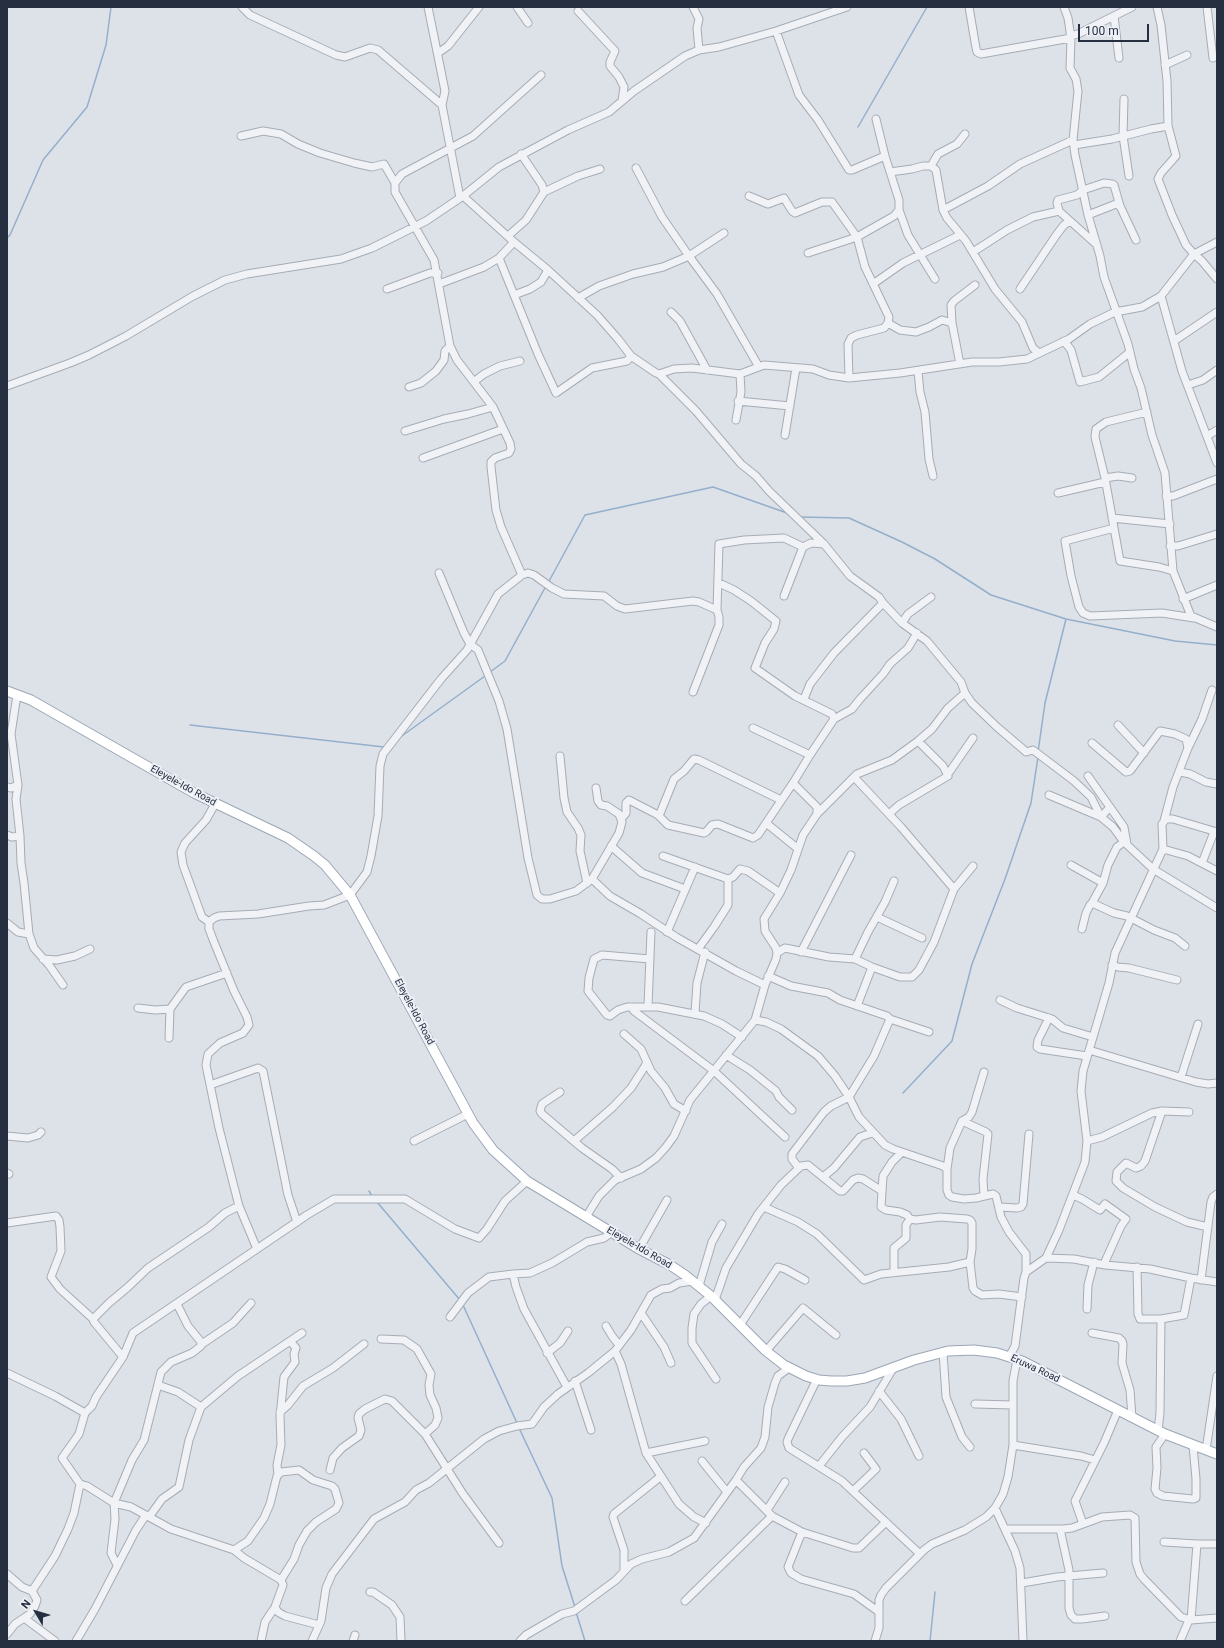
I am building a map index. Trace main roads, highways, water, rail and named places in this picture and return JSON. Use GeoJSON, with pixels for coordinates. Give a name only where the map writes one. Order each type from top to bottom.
{"type":"FeatureCollection","features":[{"type":"Feature","properties":{"kind":"main road","name":"Eleyele-Ido Road"},"geometry":{"type":"LineString","coordinates":[[7,691],[37,704],[194,793],[261,825],[300,846],[324,865],[350,895],[468,1114],[481,1135],[493,1150],[527,1181],[639,1249],[670,1265],[696,1284],[713,1298],[766,1351],[792,1370]]}},
{"type":"Feature","properties":{"kind":"main road","name":"Eruwa Road"},"geometry":{"type":"LineString","coordinates":[[792,1370],[817,1379],[847,1381],[865,1378],[894,1367],[943,1352],[974,1350],[1016,1359],[1132,1418],[1193,1446],[1217,1454]]}},
{"type":"Feature","properties":{"kind":"waterway"},"geometry":{"type":"LineString","coordinates":[[7,238],[10,235],[43,160],[87,107],[106,45],[111,7]]}},
{"type":"Feature","properties":{"kind":"waterway"},"geometry":{"type":"LineString","coordinates":[[858,127],[927,7]]}},
{"type":"Feature","properties":{"kind":"waterway"},"geometry":{"type":"LineString","coordinates":[[548,583],[585,515],[713,487],[787,513]]}},
{"type":"Feature","properties":{"kind":"waterway"},"geometry":{"type":"LineString","coordinates":[[800,517],[849,518],[935,559],[991,595],[1066,619],[1175,641],[1217,645]]}},
{"type":"Feature","properties":{"kind":"waterway"},"geometry":{"type":"LineString","coordinates":[[490,672],[505,661],[546,586]]}},
{"type":"Feature","properties":{"kind":"waterway"},"geometry":{"type":"LineString","coordinates":[[1038,752],[1045,703],[1066,619]]}},
{"type":"Feature","properties":{"kind":"waterway"},"geometry":{"type":"LineString","coordinates":[[399,738],[485,676]]}},
{"type":"Feature","properties":{"kind":"waterway"},"geometry":{"type":"LineString","coordinates":[[190,725],[384,747]]}},
{"type":"Feature","properties":{"kind":"waterway"},"geometry":{"type":"LineString","coordinates":[[903,1093],[952,1041],[972,964],[1005,879],[1031,803],[1038,757]]}},
{"type":"Feature","properties":{"kind":"waterway"},"geometry":{"type":"LineString","coordinates":[[369,1191],[372,1196]]}},
{"type":"Feature","properties":{"kind":"waterway"},"geometry":{"type":"LineString","coordinates":[[377,1202],[460,1300]]}},
{"type":"Feature","properties":{"kind":"waterway"},"geometry":{"type":"LineString","coordinates":[[463,1305],[517,1423]]}},
{"type":"Feature","properties":{"kind":"waterway"},"geometry":{"type":"LineString","coordinates":[[519,1428],[552,1498],[562,1566],[575,1607]]}},
{"type":"Feature","properties":{"kind":"waterway"},"geometry":{"type":"LineString","coordinates":[[930,1641],[935,1592]]}},
{"type":"Feature","properties":{"kind":"waterway"},"geometry":{"type":"LineString","coordinates":[[576,1612],[585,1641]]}}]}
